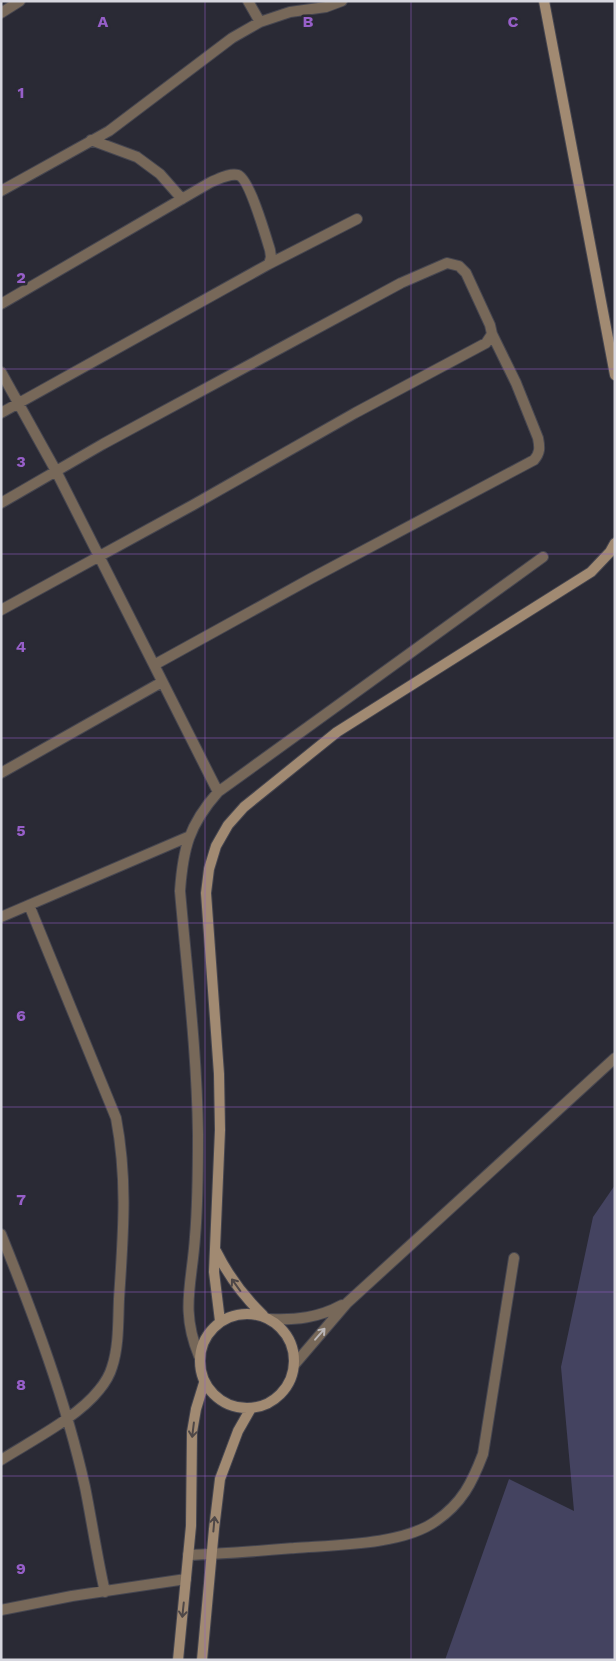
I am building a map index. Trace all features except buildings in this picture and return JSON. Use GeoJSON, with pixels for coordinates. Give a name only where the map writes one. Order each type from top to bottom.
{"type":"FeatureCollection","features":[{"type":"Feature","properties":{"kind":"street"},"geometry":{"type":"LineString","coordinates":[[1,13],[20,1]]}},
{"type":"Feature","properties":{"kind":"street"},"geometry":{"type":"LineString","coordinates":[[248,1],[260,22]]}},
{"type":"Feature","properties":{"kind":"street"},"geometry":{"type":"LineString","coordinates":[[1,191],[109,131],[232,38],[260,22],[290,12],[326,7],[342,1]]}},
{"type":"Feature","properties":{"kind":"street"},"geometry":{"type":"LineString","coordinates":[[544,1],[615,375]]}},
{"type":"Feature","properties":{"kind":"street"},"geometry":{"type":"LineString","coordinates":[[91,140],[137,157],[160,174],[182,199]]}},
{"type":"Feature","properties":{"kind":"street"},"geometry":{"type":"LineString","coordinates":[[1,304],[211,182],[225,176],[238,175],[243,178],[252,197],[270,250],[269,264]]}},
{"type":"Feature","properties":{"kind":"street"},"geometry":{"type":"LineString","coordinates":[[1,413],[269,264],[358,219]]}},
{"type":"Feature","properties":{"kind":"street"},"geometry":{"type":"LineString","coordinates":[[1,503],[103,444],[401,283],[447,263],[459,266],[466,273],[490,325],[492,334],[516,383],[538,438],[539,454],[534,460],[310,579],[154,665]]}},
{"type":"Feature","properties":{"kind":"street"},"geometry":{"type":"LineString","coordinates":[[1,610],[202,501],[355,413],[486,343],[492,334]]}},
{"type":"Feature","properties":{"kind":"street"},"geometry":{"type":"LineString","coordinates":[[1,372],[56,471],[218,792]]}},
{"type":"Feature","properties":{"kind":"street"},"geometry":{"type":"LineString","coordinates":[[220,1321],[214,1272],[219,1158],[219,1074],[206,893],[209,869],[216,846],[224,832],[244,807],[337,732],[591,572],[610,552],[615,543]]}},
{"type":"Feature","properties":{"kind":"street"},"geometry":{"type":"LineString","coordinates":[[199,1356],[192,1339],[188,1321],[188,1302],[195,1237],[198,1136],[196,1080],[180,891],[182,863],[190,836],[207,805],[218,792],[543,558]]}},
{"type":"Feature","properties":{"kind":"street"},"geometry":{"type":"LineString","coordinates":[[1,773],[162,682]]}},
{"type":"Feature","properties":{"kind":"street"},"geometry":{"type":"LineString","coordinates":[[1,917],[190,836]]}},
{"type":"Feature","properties":{"kind":"street"},"geometry":{"type":"LineString","coordinates":[[1,1460],[76,1412],[99,1390],[112,1368],[117,1341],[125,1194],[122,1149],[116,1118],[29,905]]}},
{"type":"Feature","properties":{"kind":"street"},"geometry":{"type":"LineString","coordinates":[[294,1365],[347,1303],[615,1058]]}},
{"type":"Feature","properties":{"kind":"street"},"geometry":{"type":"LineString","coordinates":[[1,1234],[49,1362],[66,1418],[85,1487],[105,1592]]}},
{"type":"Feature","properties":{"kind":"street"},"geometry":{"type":"LineString","coordinates":[[214,1247],[236,1285],[250,1302],[267,1318],[281,1328],[289,1339],[294,1365],[291,1378],[284,1390],[274,1400],[250,1410],[223,1402],[212,1394],[204,1383],[200,1370],[199,1356],[202,1343],[220,1321],[230,1316],[242,1314],[254,1314],[267,1318],[290,1320],[310,1318],[329,1312],[347,1303]]}},
{"type":"Feature","properties":{"kind":"street"},"geometry":{"type":"LineString","coordinates":[[188,1555],[340,1545],[409,1535],[435,1523],[457,1504],[473,1481],[483,1454],[514,1258]]}},
{"type":"Feature","properties":{"kind":"street"},"geometry":{"type":"LineString","coordinates":[[178,1660],[191,1526],[190,1470],[192,1432],[196,1409],[204,1383]]}},
{"type":"Feature","properties":{"kind":"street"},"geometry":{"type":"LineString","coordinates":[[202,1660],[220,1479],[238,1431],[250,1410]]}},
{"type":"Feature","properties":{"kind":"street"},"geometry":{"type":"LineString","coordinates":[[1,1610],[186,1580]]}},
{"type":"Feature","properties":{"kind":"shaded area"},"geometry":{"type":"Polygon","coordinates":[[[615,1185],[615,1660],[445,1660],[509,1479],[574,1511],[561,1367],[593,1217],[615,1185]]]}}]}
